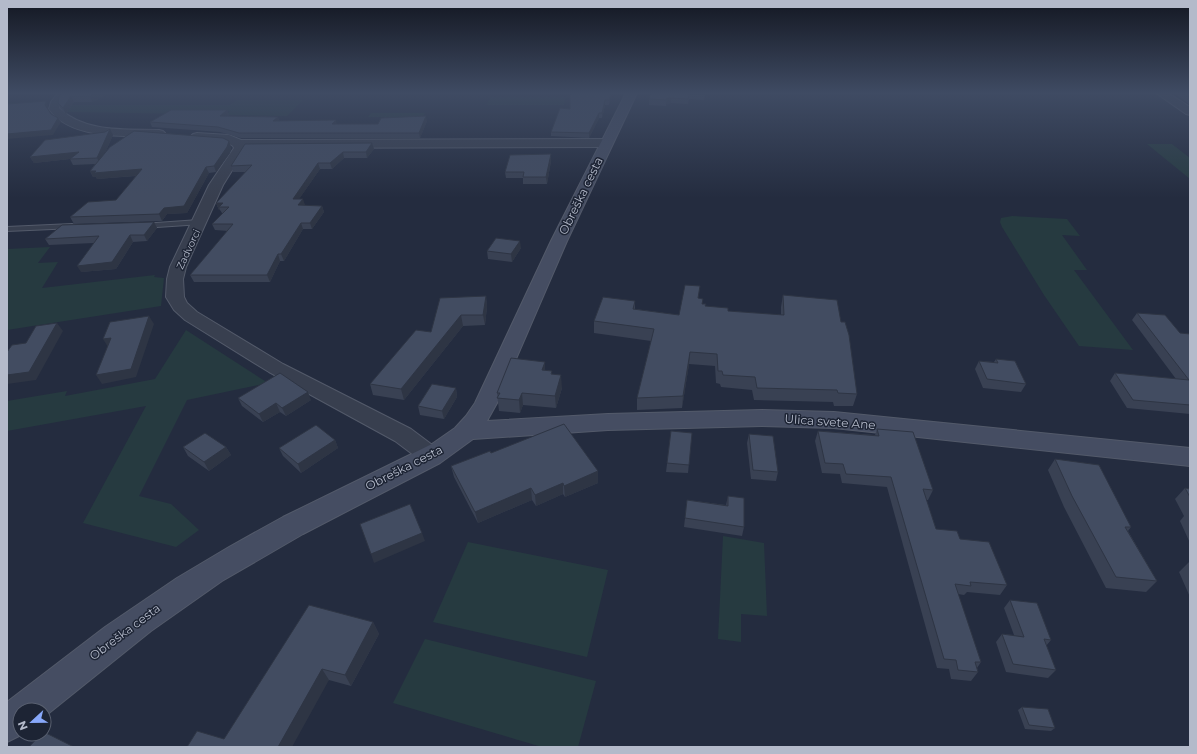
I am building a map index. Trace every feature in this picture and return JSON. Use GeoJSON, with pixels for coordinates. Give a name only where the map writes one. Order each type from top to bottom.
{"type":"FeatureCollection","features":[{"type":"Feature","properties":{"kind":"main road","name":"Obreška cesta"},"geometry":{"type":"LineString","coordinates":[[35,702],[106,646],[168,600],[211,572],[324,509],[431,456],[448,446],[468,431],[486,403],[522,322],[613,128]]}},
{"type":"Feature","properties":{"kind":"main road","name":"Ulica svete Ane"},"geometry":{"type":"LineString","coordinates":[[468,431],[608,422],[762,418],[834,420],[1190,457]]}},
{"type":"Feature","properties":{"kind":"street"},"geometry":{"type":"LineString","coordinates":[[93,128],[229,139],[239,144],[606,143]]}},
{"type":"Feature","properties":{"kind":"street","name":"Zadvorci"},"geometry":{"type":"LineString","coordinates":[[239,144],[240,148],[216,185],[178,267],[175,279],[175,297],[180,306],[196,319],[276,368],[403,435],[431,456]]}},
{"type":"Feature","properties":{"kind":"lane"},"geometry":{"type":"LineString","coordinates":[[131,226],[199,222]]}},
{"type":"Feature","properties":{"kind":"lane"},"geometry":{"type":"LineString","coordinates":[[7,229],[82,226]]}},
{"type":"Feature","properties":{"kind":"shaded area"},"geometry":{"type":"Polygon","coordinates":[[[1147,144],[1172,144],[1190,158],[1190,179],[1147,144]]]}},
{"type":"Feature","properties":{"kind":"shaded area"},"geometry":{"type":"Polygon","coordinates":[[[1012,216],[1067,219],[1080,236],[1062,235],[1087,270],[1074,270],[1133,350],[1079,346],[1044,295],[1002,227],[1000,222],[1001,218],[1012,216]]]}},
{"type":"Feature","properties":{"kind":"shaded area"},"geometry":{"type":"Polygon","coordinates":[[[50,247],[38,263],[58,262],[42,288],[155,275],[154,277],[164,278],[161,306],[7,330],[7,249],[50,247]]]}},
{"type":"Feature","properties":{"kind":"shaded area"},"geometry":{"type":"Polygon","coordinates":[[[186,330],[268,383],[187,400],[139,496],[171,504],[199,530],[176,547],[83,523],[146,406],[7,431],[7,401],[67,391],[65,396],[155,379],[186,330]]]}},
{"type":"Feature","properties":{"kind":"shaded area"},"geometry":{"type":"Polygon","coordinates":[[[723,536],[764,543],[767,616],[741,614],[741,642],[718,639],[723,536]]]}},
{"type":"Feature","properties":{"kind":"shaded area"},"geometry":{"type":"Polygon","coordinates":[[[468,542],[608,570],[587,657],[433,622],[468,542]]]}},
{"type":"Feature","properties":{"kind":"shaded area"},"geometry":{"type":"Polygon","coordinates":[[[425,639],[596,681],[578,747],[542,747],[393,703],[425,639]]]}},
{"type":"Feature","properties":{"kind":"building"},"geometry":{"type":"Polygon","coordinates":[[[7,128],[52,128],[51,130],[7,134],[7,128]]]}},
{"type":"Feature","properties":{"kind":"building"},"geometry":{"type":"Polygon","coordinates":[[[222,128],[421,128],[419,133],[239,133],[222,128]]]}},
{"type":"Feature","properties":{"kind":"building"},"geometry":{"type":"Polygon","coordinates":[[[552,128],[591,128],[589,133],[551,132],[552,128]]]}},
{"type":"Feature","properties":{"kind":"building"},"geometry":{"type":"Polygon","coordinates":[[[110,129],[97,158],[70,159],[79,152],[30,157],[45,140],[105,132],[110,129]]]}},
{"type":"Feature","properties":{"kind":"building"},"geometry":{"type":"Polygon","coordinates":[[[134,131],[223,138],[229,141],[227,147],[214,166],[206,167],[184,206],[164,208],[159,214],[70,217],[88,202],[116,200],[142,169],[94,173],[96,171],[90,171],[110,147],[134,131]]]}},
{"type":"Feature","properties":{"kind":"building"},"geometry":{"type":"Polygon","coordinates":[[[372,143],[366,152],[343,152],[330,163],[318,163],[293,199],[303,199],[298,205],[322,206],[310,223],[301,223],[281,254],[278,254],[267,275],[190,275],[233,224],[212,224],[229,207],[219,207],[223,203],[216,203],[252,165],[231,166],[245,144],[372,143]]]}},
{"type":"Feature","properties":{"kind":"building"},"geometry":{"type":"Polygon","coordinates":[[[551,154],[546,177],[523,177],[524,172],[505,172],[510,155],[551,154]]]}},
{"type":"Feature","properties":{"kind":"building"},"geometry":{"type":"Polygon","coordinates":[[[154,222],[144,235],[130,235],[112,262],[77,266],[99,236],[45,239],[62,225],[154,222]]]}},
{"type":"Feature","properties":{"kind":"building"},"geometry":{"type":"Polygon","coordinates":[[[496,238],[520,241],[511,254],[487,251],[496,238]]]}},
{"type":"Feature","properties":{"kind":"building"},"geometry":{"type":"Polygon","coordinates":[[[685,285],[700,286],[698,298],[703,299],[702,304],[706,304],[705,306],[728,308],[728,311],[784,315],[783,295],[837,300],[841,322],[845,322],[849,335],[857,394],[838,393],[837,390],[757,388],[755,377],[723,375],[722,371],[718,371],[717,354],[690,352],[683,396],[637,398],[654,329],[594,321],[603,297],[635,301],[633,309],[679,315],[685,285]]]}},
{"type":"Feature","properties":{"kind":"building"},"geometry":{"type":"Polygon","coordinates":[[[486,296],[483,315],[461,315],[401,389],[370,384],[416,330],[431,332],[440,298],[486,296]]]}},
{"type":"Feature","properties":{"kind":"building"},"geometry":{"type":"Polygon","coordinates":[[[1137,313],[1165,315],[1180,333],[1190,334],[1190,405],[1133,400],[1115,373],[1189,380],[1137,313]]]}},
{"type":"Feature","properties":{"kind":"building"},"geometry":{"type":"Polygon","coordinates":[[[149,316],[131,369],[96,375],[111,338],[103,339],[110,322],[149,316]]]}},
{"type":"Feature","properties":{"kind":"building"},"geometry":{"type":"Polygon","coordinates":[[[57,323],[29,372],[7,375],[7,352],[12,345],[26,343],[36,326],[57,323]]]}},
{"type":"Feature","properties":{"kind":"building"},"geometry":{"type":"Polygon","coordinates":[[[511,358],[545,362],[542,370],[552,371],[551,374],[561,375],[555,396],[522,393],[519,400],[497,398],[500,393],[497,393],[511,358]]]}},
{"type":"Feature","properties":{"kind":"building"},"geometry":{"type":"Polygon","coordinates":[[[996,359],[1015,361],[1026,384],[987,379],[979,361],[998,363],[996,359]]]}},
{"type":"Feature","properties":{"kind":"building"},"geometry":{"type":"Polygon","coordinates":[[[280,373],[308,392],[282,408],[276,403],[259,414],[238,398],[280,373]]]}},
{"type":"Feature","properties":{"kind":"building"},"geometry":{"type":"Polygon","coordinates":[[[432,384],[456,388],[442,411],[418,406],[432,384]]]}},
{"type":"Feature","properties":{"kind":"building"},"geometry":{"type":"Polygon","coordinates":[[[564,424],[598,471],[564,486],[563,483],[535,495],[531,488],[475,512],[451,466],[490,451],[491,453],[564,424]]]}},
{"type":"Feature","properties":{"kind":"building"},"geometry":{"type":"Polygon","coordinates":[[[316,425],[335,440],[298,464],[279,448],[316,425]]]}},
{"type":"Feature","properties":{"kind":"building"},"geometry":{"type":"Polygon","coordinates":[[[877,429],[913,432],[933,490],[923,489],[936,529],[957,531],[960,539],[989,542],[1007,585],[970,582],[971,586],[955,584],[981,662],[975,662],[978,672],[958,670],[956,660],[944,659],[891,477],[846,474],[843,464],[825,463],[818,431],[879,436],[877,429]]]}},
{"type":"Feature","properties":{"kind":"building"},"geometry":{"type":"Polygon","coordinates":[[[671,431],[692,433],[689,465],[667,463],[671,431]]]}},
{"type":"Feature","properties":{"kind":"building"},"geometry":{"type":"Polygon","coordinates":[[[205,433],[226,447],[204,462],[183,447],[205,433]]]}},
{"type":"Feature","properties":{"kind":"building"},"geometry":{"type":"Polygon","coordinates":[[[749,434],[773,436],[778,472],[753,470],[749,434]]]}},
{"type":"Feature","properties":{"kind":"building"},"geometry":{"type":"Polygon","coordinates":[[[1055,459],[1099,465],[1131,527],[1125,527],[1157,581],[1116,577],[1072,496],[1055,459]]]}},
{"type":"Feature","properties":{"kind":"building"},"geometry":{"type":"Polygon","coordinates":[[[1185,488],[1190,489],[1190,497],[1185,488]]]}},
{"type":"Feature","properties":{"kind":"building"},"geometry":{"type":"Polygon","coordinates":[[[728,496],[744,498],[744,527],[685,518],[687,500],[728,506],[728,496]]]}},
{"type":"Feature","properties":{"kind":"building"},"geometry":{"type":"Polygon","coordinates":[[[410,504],[422,533],[371,554],[360,524],[410,504]]]}},
{"type":"Feature","properties":{"kind":"building"},"geometry":{"type":"Polygon","coordinates":[[[1010,600],[1037,603],[1051,640],[1044,639],[1056,670],[1013,664],[1002,634],[1024,637],[1010,600]]]}},
{"type":"Feature","properties":{"kind":"building"},"geometry":{"type":"Polygon","coordinates":[[[309,605],[373,622],[345,675],[322,669],[278,747],[187,747],[197,731],[224,739],[309,605]]]}},
{"type":"Feature","properties":{"kind":"building"},"geometry":{"type":"Polygon","coordinates":[[[1022,707],[1048,709],[1055,728],[1029,725],[1022,707]]]}},
{"type":"Feature","properties":{"kind":"building"},"geometry":{"type":"Polygon","coordinates":[[[52,736],[74,747],[29,747],[34,742],[52,742],[52,736]]]}}]}
